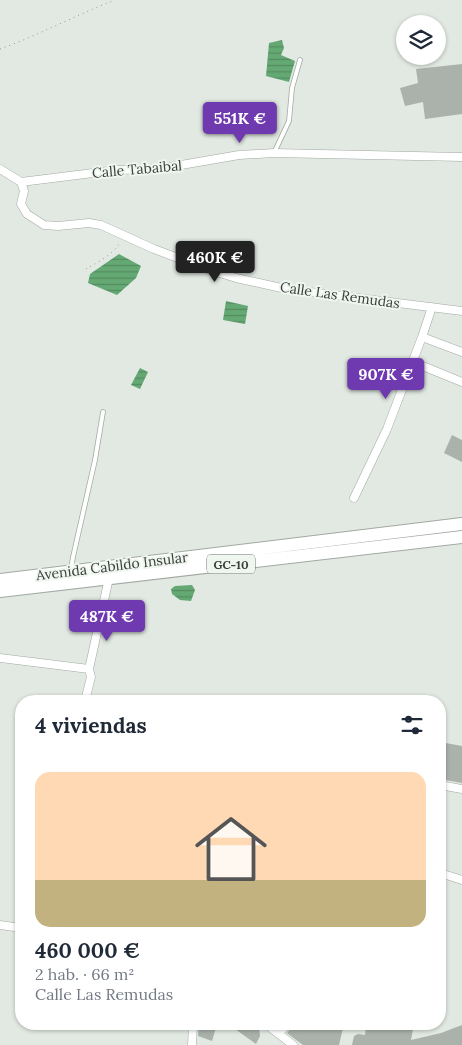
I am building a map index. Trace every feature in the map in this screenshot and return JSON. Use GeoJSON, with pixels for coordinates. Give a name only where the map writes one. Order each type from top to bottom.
{"type":"FeatureCollection","features":[{"type":"Feature","properties":{"kind":"main road","name":"Avenida Cabildo Insular"},"geometry":{"type":"LineString","coordinates":[[0,580],[462,524]]}},
{"type":"Feature","properties":{"kind":"main road","name":"Avenida Cabildo Insular"},"geometry":{"type":"LineString","coordinates":[[0,591],[462,537]]}},
{"type":"Feature","properties":{"kind":"street","name":"Calle Tabaibal"},"geometry":{"type":"LineString","coordinates":[[21,182],[117,170],[158,169],[239,155],[274,153],[462,157]]}},
{"type":"Feature","properties":{"kind":"street"},"geometry":{"type":"LineString","coordinates":[[0,169],[21,182]]}},
{"type":"Feature","properties":{"kind":"street","name":"Calle Las Remudas"},"geometry":{"type":"LineString","coordinates":[[21,182],[24,191],[21,204],[27,214],[44,225],[58,226],[88,223],[102,225],[154,249],[207,269],[286,289],[462,311]]}},
{"type":"Feature","properties":{"kind":"street"},"geometry":{"type":"LineString","coordinates":[[354,498],[387,429],[432,307]]}},
{"type":"Feature","properties":{"kind":"street"},"geometry":{"type":"LineString","coordinates":[[422,337],[462,352]]}},
{"type":"Feature","properties":{"kind":"street"},"geometry":{"type":"LineString","coordinates":[[413,362],[462,382]]}},
{"type":"Feature","properties":{"kind":"street"},"geometry":{"type":"LineString","coordinates":[[86,695],[91,677],[89,669],[109,578]]}},
{"type":"Feature","properties":{"kind":"street"},"geometry":{"type":"LineString","coordinates":[[0,658],[89,669]]}},
{"type":"Feature","properties":{"kind":"street"},"geometry":{"type":"LineString","coordinates":[[446,786],[462,789]]}},
{"type":"Feature","properties":{"kind":"street"},"geometry":{"type":"LineString","coordinates":[[446,875],[462,880]]}},
{"type":"Feature","properties":{"kind":"street"},"geometry":{"type":"LineString","coordinates":[[0,925],[15,927]]}},
{"type":"Feature","properties":{"kind":"street"},"geometry":{"type":"LineString","coordinates":[[192,1045],[193,1030]]}},
{"type":"Feature","properties":{"kind":"street"},"geometry":{"type":"LineString","coordinates":[[274,1030],[293,1045]]}},
{"type":"Feature","properties":{"kind":"street"},"geometry":{"type":"LineString","coordinates":[[279,1034],[282,1030]]}},
{"type":"Feature","properties":{"kind":"lane"},"geometry":{"type":"LineString","coordinates":[[274,153],[289,121],[292,88],[300,60]]}},
{"type":"Feature","properties":{"kind":"lane"},"geometry":{"type":"LineString","coordinates":[[71,572],[95,460],[103,412]]}},
{"type":"Feature","properties":{"kind":"path"},"geometry":{"type":"LineString","coordinates":[[0,49],[18,43],[115,0]]}},
{"type":"Feature","properties":{"kind":"path"},"geometry":{"type":"LineString","coordinates":[[86,269],[118,246],[124,235]]}},
{"type":"Feature","properties":{"kind":"shaded area"},"geometry":{"type":"Polygon","coordinates":[[[282,40],[284,48],[281,55],[295,61],[289,82],[266,76],[269,43],[282,40]]]}},
{"type":"Feature","properties":{"kind":"shaded area"},"geometry":{"type":"Polygon","coordinates":[[[119,254],[141,266],[136,278],[117,295],[88,283],[90,274],[119,254]]]}},
{"type":"Feature","properties":{"kind":"shaded area"},"geometry":{"type":"Polygon","coordinates":[[[226,301],[248,306],[245,324],[223,320],[226,301]]]}},
{"type":"Feature","properties":{"kind":"shaded area"},"geometry":{"type":"Polygon","coordinates":[[[140,368],[148,372],[140,389],[131,385],[140,368]]]}},
{"type":"Feature","properties":{"kind":"shaded area"},"geometry":{"type":"Polygon","coordinates":[[[192,585],[195,590],[191,601],[180,600],[172,594],[171,589],[175,586],[192,585]]]}},
{"type":"Feature","properties":{"kind":"building"},"geometry":{"type":"Polygon","coordinates":[[[462,64],[462,114],[425,119],[423,102],[405,106],[400,88],[418,83],[416,69],[462,64]]]}},
{"type":"Feature","properties":{"kind":"building"},"geometry":{"type":"Polygon","coordinates":[[[452,435],[462,440],[462,462],[444,453],[452,435]]]}},
{"type":"Feature","properties":{"kind":"building"},"geometry":{"type":"Polygon","coordinates":[[[446,743],[462,746],[462,783],[446,780],[446,743]]]}},
{"type":"Feature","properties":{"kind":"building"},"geometry":{"type":"Polygon","coordinates":[[[462,1025],[462,1045],[352,1045],[354,1036],[358,1034],[365,1035],[366,1030],[413,1030],[411,1040],[441,1033],[462,1025]]]}},
{"type":"Feature","properties":{"kind":"building"},"geometry":{"type":"Polygon","coordinates":[[[198,1030],[215,1030],[212,1041],[198,1036],[198,1030]]]}},
{"type":"Feature","properties":{"kind":"building"},"geometry":{"type":"Polygon","coordinates":[[[236,1030],[259,1030],[260,1036],[256,1044],[236,1030]]]}},
{"type":"Feature","properties":{"kind":"building"},"geometry":{"type":"Polygon","coordinates":[[[290,1030],[343,1030],[339,1045],[303,1045],[287,1033],[290,1030]]]}}]}
